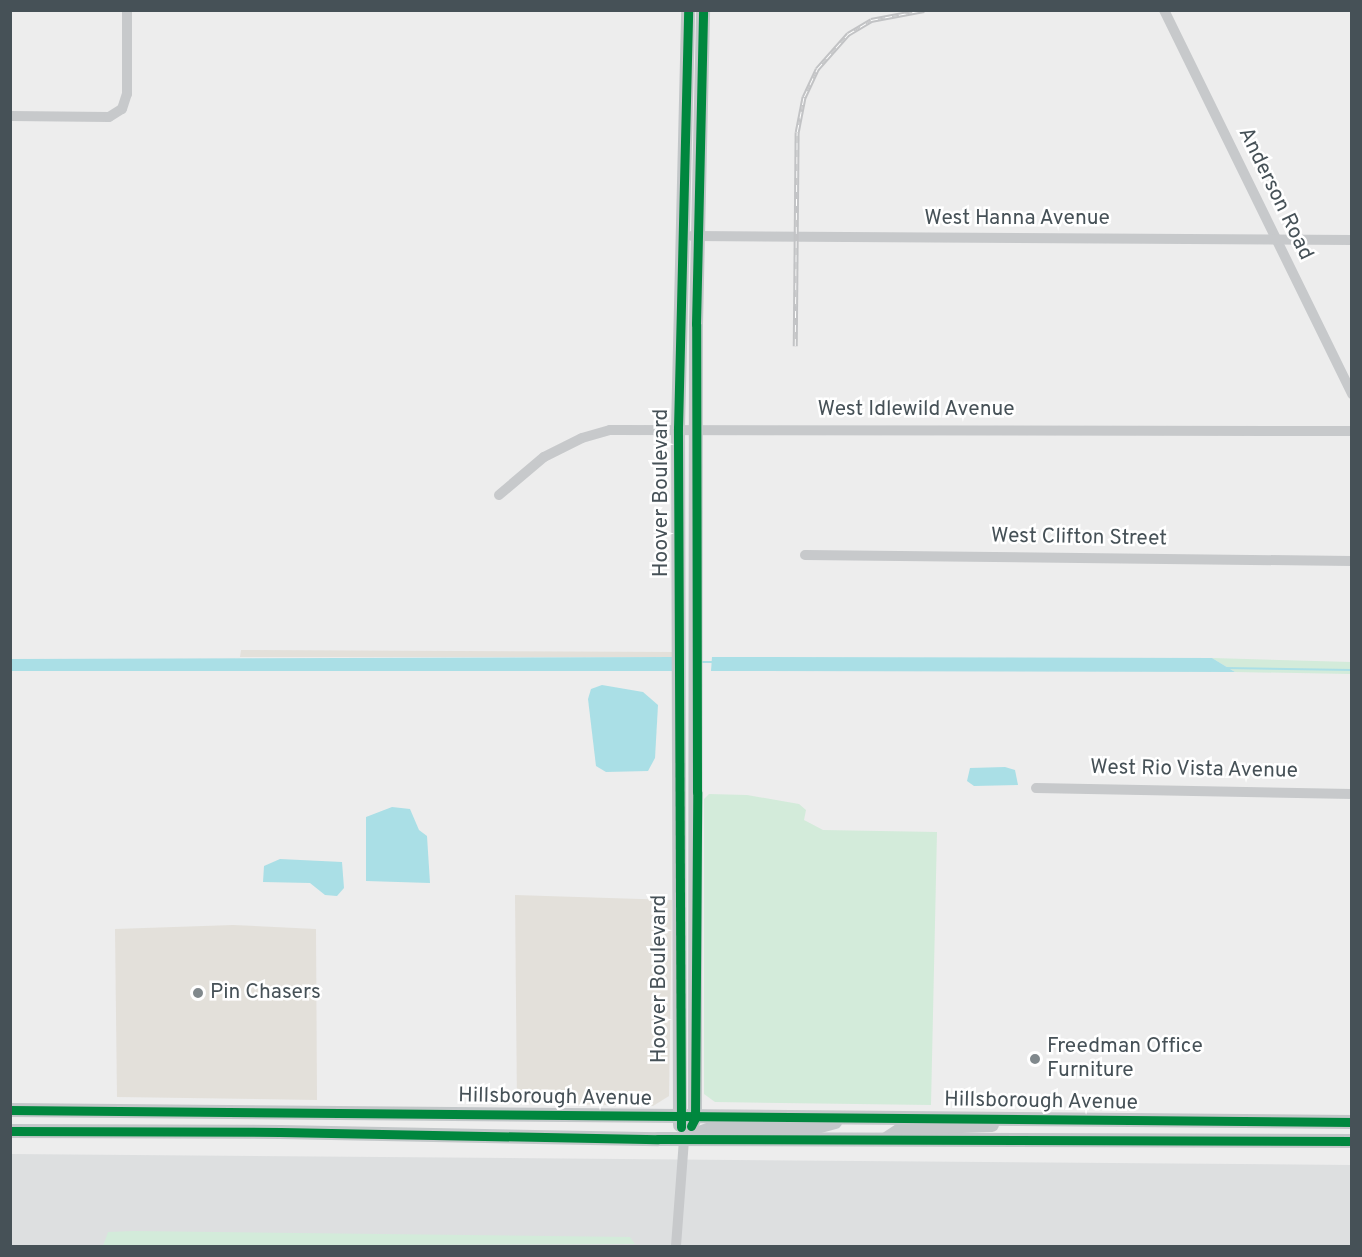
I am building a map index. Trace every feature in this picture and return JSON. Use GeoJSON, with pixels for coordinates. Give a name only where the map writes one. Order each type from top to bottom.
{"type":"FeatureCollection","features":[{"type":"Feature","properties":{"kind":"main road","name":"Hoover Boulevard"},"geometry":{"type":"LineString","coordinates":[[684,1139],[678,1118],[681,646],[678,428],[688,10]]}},
{"type":"Feature","properties":{"kind":"main road","name":"Hoover Boulevard"},"geometry":{"type":"LineString","coordinates":[[684,1139],[695,1118],[698,236],[703,10]]}},
{"type":"Feature","properties":{"kind":"main road","name":"Hillsborough Avenue"},"geometry":{"type":"LineString","coordinates":[[10,1110],[678,1118],[1352,1122]]}},
{"type":"Feature","properties":{"kind":"main road"},"geometry":{"type":"LineString","coordinates":[[65,1131],[67,1124],[75,1120],[155,1119],[169,1113]]}},
{"type":"Feature","properties":{"kind":"main road"},"geometry":{"type":"LineString","coordinates":[[280,1131],[309,1125],[384,1123],[398,1115]]}},
{"type":"Feature","properties":{"kind":"main road"},"geometry":{"type":"LineString","coordinates":[[684,1139],[713,1128],[813,1128],[849,1118]]}},
{"type":"Feature","properties":{"kind":"main road"},"geometry":{"type":"LineString","coordinates":[[886,1139],[903,1128],[981,1128],[990,1127],[998,1119]]}},
{"type":"Feature","properties":{"kind":"main road","name":"Hillsborough Avenue"},"geometry":{"type":"LineString","coordinates":[[10,1131],[280,1131],[684,1139],[1352,1141]]}},
{"type":"Feature","properties":{"kind":"street"},"geometry":{"type":"LineString","coordinates":[[10,116],[109,117],[122,109],[127,94],[126,10]]}},
{"type":"Feature","properties":{"kind":"street","name":"Anderson Road"},"geometry":{"type":"LineString","coordinates":[[1164,10],[1352,394]]}},
{"type":"Feature","properties":{"kind":"street","name":"West Hanna Avenue"},"geometry":{"type":"LineString","coordinates":[[682,236],[1352,240]]}},
{"type":"Feature","properties":{"kind":"street","name":"West Idlewild Avenue"},"geometry":{"type":"LineString","coordinates":[[500,495],[544,456],[582,438],[610,430],[678,428],[1352,431]]}},
{"type":"Feature","properties":{"kind":"street","name":"West Clifton Street"},"geometry":{"type":"LineString","coordinates":[[805,555],[1352,561]]}},
{"type":"Feature","properties":{"kind":"street","name":"West Rio Vista Avenue"},"geometry":{"type":"LineString","coordinates":[[1036,788],[1352,794]]}},
{"type":"Feature","properties":{"kind":"street"},"geometry":{"type":"LineString","coordinates":[[676,1246],[684,1139]]}},
{"type":"Feature","properties":{"kind":"shaded area"},"geometry":{"type":"Polygon","coordinates":[[[241,650],[674,652],[674,657],[240,657],[241,650]]]}},
{"type":"Feature","properties":{"kind":"shaded area"},"geometry":{"type":"Polygon","coordinates":[[[515,895],[672,900],[669,1096],[653,1106],[517,1103],[515,895]]]}},
{"type":"Feature","properties":{"kind":"shaded area"},"geometry":{"type":"Polygon","coordinates":[[[233,925],[316,929],[317,1100],[117,1097],[115,929],[233,925]]]}},
{"type":"Feature","properties":{"kind":"shaded area"},"geometry":{"type":"Polygon","coordinates":[[[11,1154],[1351,1165],[1351,1246],[11,1246],[11,1154]]]}},
{"type":"Feature","properties":{"kind":"green space"},"geometry":{"type":"Polygon","coordinates":[[[1212,658],[1351,662],[1351,674],[1235,672],[1212,658]]]}},
{"type":"Feature","properties":{"kind":"green space"},"geometry":{"type":"Polygon","coordinates":[[[709,794],[747,795],[799,804],[806,810],[804,820],[823,830],[937,832],[931,1105],[715,1102],[704,1094],[704,799],[709,794]]]}},
{"type":"Feature","properties":{"kind":"green space"},"geometry":{"type":"Polygon","coordinates":[[[108,1232],[630,1237],[635,1244],[103,1246],[108,1232]]]}},
{"type":"Feature","properties":{"kind":"water"},"geometry":{"type":"Polygon","coordinates":[[[674,657],[674,671],[11,671],[10,659],[674,657]]]}},
{"type":"Feature","properties":{"kind":"water"},"geometry":{"type":"Polygon","coordinates":[[[712,657],[1212,658],[1235,672],[711,671],[712,657]]]}},
{"type":"Feature","properties":{"kind":"water"},"geometry":{"type":"Polygon","coordinates":[[[602,685],[643,692],[658,705],[655,758],[648,771],[606,772],[596,766],[588,699],[591,689],[602,685]]]}},
{"type":"Feature","properties":{"kind":"water"},"geometry":{"type":"Polygon","coordinates":[[[1005,767],[1015,770],[1018,785],[974,786],[967,781],[970,768],[1005,767]]]}},
{"type":"Feature","properties":{"kind":"water"},"geometry":{"type":"Polygon","coordinates":[[[392,807],[410,809],[419,830],[427,836],[430,883],[366,881],[366,817],[392,807]]]}},
{"type":"Feature","properties":{"kind":"water"},"geometry":{"type":"Polygon","coordinates":[[[280,859],[342,862],[344,888],[337,896],[325,895],[310,883],[263,882],[264,866],[280,859]]]}},
{"type":"Feature","properties":{"kind":"waterway"},"geometry":{"type":"LineString","coordinates":[[701,662],[713,662]]}},
{"type":"Feature","properties":{"kind":"waterway"},"geometry":{"type":"LineString","coordinates":[[1225,668],[1352,670]]}},
{"type":"Feature","properties":{"kind":"railway"},"geometry":{"type":"LineString","coordinates":[[795,346],[797,132],[804,97],[817,69],[848,34],[871,20],[924,10]]}},
{"type":"Feature","properties":{"kind":"cycle path"},"geometry":{"type":"LineString","coordinates":[[681,1127],[678,428],[688,10]]}},
{"type":"Feature","properties":{"kind":"cycle path"},"geometry":{"type":"LineString","coordinates":[[691,1126],[695,1118],[696,324],[703,10]]}},
{"type":"Feature","properties":{"kind":"cycle path"},"geometry":{"type":"LineString","coordinates":[[10,1110],[1352,1122]]}},
{"type":"Feature","properties":{"kind":"cycle path"},"geometry":{"type":"LineString","coordinates":[[10,1131],[280,1132],[658,1139],[1352,1141]]}},
{"type":"Feature","properties":{"kind":"place","name":"Pin Chasers"},"geometry":{"type":"Point","coordinates":[198,993]}},
{"type":"Feature","properties":{"kind":"place","name":"Freedman Office Furniture"},"geometry":{"type":"Point","coordinates":[1035,1059]}}]}
